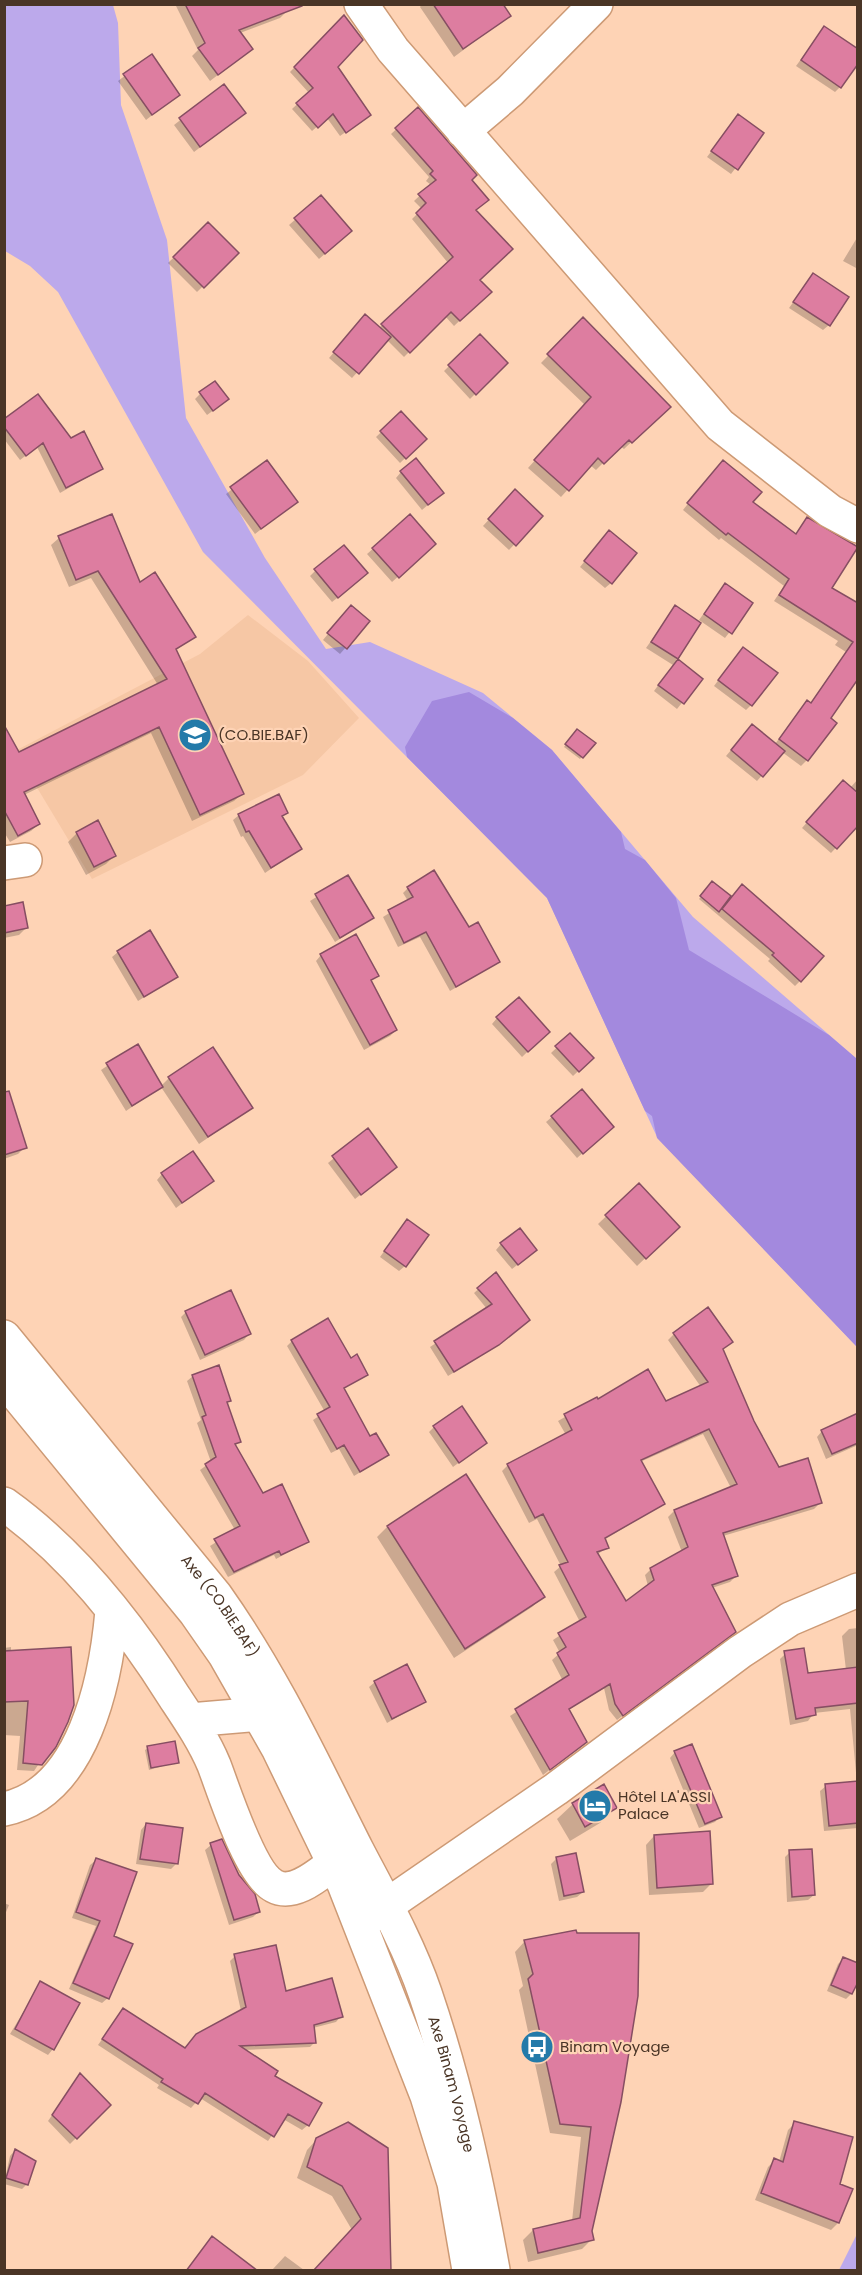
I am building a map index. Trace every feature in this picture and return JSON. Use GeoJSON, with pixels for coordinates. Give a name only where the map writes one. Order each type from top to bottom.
{"type":"FeatureCollection","features":[{"type":"Feature","properties":{"kind":"main road"},"geometry":{"type":"LineString","coordinates":[[361,4],[393,50],[720,425],[830,511],[858,526]]}},
{"type":"Feature","properties":{"kind":"main road"},"geometry":{"type":"LineString","coordinates":[[463,131],[510,91],[596,4]]}},
{"type":"Feature","properties":{"kind":"main road","name":"Axe (CO.BIE.BAF)"},"geometry":{"type":"LineString","coordinates":[[4,1337],[216,1596],[248,1641],[301,1735],[374,1915]]}},
{"type":"Feature","properties":{"kind":"main road","name":"Axe (CO.BIE.BAF)"},"geometry":{"type":"LineString","coordinates":[[4,1379],[195,1612],[225,1655],[260,1714],[334,1863],[374,1915]]}},
{"type":"Feature","properties":{"kind":"main road"},"geometry":{"type":"LineString","coordinates":[[4,1504],[37,1527],[112,1611],[157,1669],[190,1720],[210,1757],[245,1844],[268,1882],[282,1889],[295,1886],[307,1882],[334,1863]]}},
{"type":"Feature","properties":{"kind":"main road"},"geometry":{"type":"LineString","coordinates":[[374,1915],[556,1789],[740,1652],[790,1619],[858,1590]]}},
{"type":"Feature","properties":{"kind":"main road"},"geometry":{"type":"LineString","coordinates":[[4,1809],[29,1803],[44,1793],[58,1779],[69,1760],[92,1712],[103,1679],[112,1611]]}},
{"type":"Feature","properties":{"kind":"main road"},"geometry":{"type":"LineString","coordinates":[[190,1720],[260,1714]]}},
{"type":"Feature","properties":{"kind":"main road","name":"Axe Binam Voyage"},"geometry":{"type":"LineString","coordinates":[[374,1915],[454,2183],[469,2271]]}},
{"type":"Feature","properties":{"kind":"main road","name":"Axe Binam Voyage"},"geometry":{"type":"LineString","coordinates":[[374,1915],[424,1990],[456,2090],[477,2178],[493,2271]]}},
{"type":"Feature","properties":{"kind":"shaded area"},"geometry":{"type":"Polygon","coordinates":[[[4,5],[113,5],[118,23],[121,105],[167,240],[186,418],[265,558],[326,649],[370,642],[483,693],[552,750],[693,917],[857,1059],[857,1347],[657,1137],[547,898],[203,552],[58,292],[30,266],[5,251],[4,5]]]}},
{"type":"Feature","properties":{"kind":"shaded area","name":"(CO.BIE.BAF)"},"geometry":{"type":"Polygon","coordinates":[[[248,615],[308,661],[359,718],[303,775],[92,879],[15,751],[200,654],[248,615]]]}},
{"type":"Feature","properties":{"kind":"shaded area"},"geometry":{"type":"Polygon","coordinates":[[[469,692],[513,718],[552,750],[621,832],[625,849],[645,860],[676,898],[689,950],[829,1035],[857,1059],[857,1347],[657,1138],[652,1116],[645,1111],[547,898],[407,757],[405,747],[432,701],[469,692]]]}},
{"type":"Feature","properties":{"kind":"shaded area"},"geometry":{"type":"Polygon","coordinates":[[[857,2234],[857,2270],[839,2270],[857,2234]]]}},
{"type":"Feature","properties":{"kind":"building"},"geometry":{"type":"Polygon","coordinates":[[[185,4],[302,4],[302,6],[239,30],[253,49],[218,75],[198,48],[205,43],[185,4]]]}},
{"type":"Feature","properties":{"kind":"building"},"geometry":{"type":"Polygon","coordinates":[[[433,4],[503,4],[511,16],[463,49],[433,4]]]}},
{"type":"Feature","properties":{"kind":"building"},"geometry":{"type":"Polygon","coordinates":[[[344,15],[363,40],[338,67],[371,115],[346,133],[333,114],[318,128],[296,103],[313,88],[294,67],[344,15]]]}},
{"type":"Feature","properties":{"kind":"building"},"geometry":{"type":"Polygon","coordinates":[[[824,26],[858,49],[858,64],[841,88],[801,60],[824,26]]]}},
{"type":"Feature","properties":{"kind":"building"},"geometry":{"type":"Polygon","coordinates":[[[152,54],[180,95],[152,115],[123,74],[152,54]]]}},
{"type":"Feature","properties":{"kind":"building"},"geometry":{"type":"Polygon","coordinates":[[[224,84],[246,113],[200,147],[179,118],[224,84]]]}},
{"type":"Feature","properties":{"kind":"building"},"geometry":{"type":"Polygon","coordinates":[[[418,107],[477,175],[472,180],[489,200],[476,210],[513,249],[480,280],[492,292],[460,321],[451,312],[410,353],[381,324],[453,257],[416,213],[426,203],[418,194],[436,180],[430,174],[433,171],[395,128],[418,107]]]}},
{"type":"Feature","properties":{"kind":"building"},"geometry":{"type":"Polygon","coordinates":[[[738,114],[764,133],[738,170],[711,151],[738,114]]]}},
{"type":"Feature","properties":{"kind":"building"},"geometry":{"type":"Polygon","coordinates":[[[321,195],[352,231],[325,254],[294,218],[321,195]]]}},
{"type":"Feature","properties":{"kind":"building"},"geometry":{"type":"Polygon","coordinates":[[[208,222],[239,253],[204,288],[173,257],[208,222]]]}},
{"type":"Feature","properties":{"kind":"building"},"geometry":{"type":"Polygon","coordinates":[[[813,273],[849,297],[830,326],[793,302],[813,273]]]}},
{"type":"Feature","properties":{"kind":"building"},"geometry":{"type":"Polygon","coordinates":[[[365,314],[391,337],[359,374],[333,352],[365,314]]]}},
{"type":"Feature","properties":{"kind":"building"},"geometry":{"type":"Polygon","coordinates":[[[583,317],[671,407],[632,443],[629,440],[604,464],[598,458],[569,491],[534,460],[591,397],[547,354],[583,317]]]}},
{"type":"Feature","properties":{"kind":"building"},"geometry":{"type":"Polygon","coordinates":[[[480,334],[508,363],[476,395],[448,365],[480,334]]]}},
{"type":"Feature","properties":{"kind":"building"},"geometry":{"type":"Polygon","coordinates":[[[215,381],[229,399],[213,411],[199,392],[215,381]]]}},
{"type":"Feature","properties":{"kind":"building"},"geometry":{"type":"Polygon","coordinates":[[[38,394],[71,438],[84,431],[103,469],[66,488],[43,443],[26,456],[4,427],[4,419],[38,394]]]}},
{"type":"Feature","properties":{"kind":"building"},"geometry":{"type":"Polygon","coordinates":[[[401,411],[427,439],[406,459],[380,431],[401,411]]]}},
{"type":"Feature","properties":{"kind":"building"},"geometry":{"type":"Polygon","coordinates":[[[416,458],[444,493],[428,505],[400,471],[416,458]]]}},
{"type":"Feature","properties":{"kind":"building"},"geometry":{"type":"Polygon","coordinates":[[[267,460],[298,502],[261,529],[230,487],[267,460]]]}},
{"type":"Feature","properties":{"kind":"building"},"geometry":{"type":"Polygon","coordinates":[[[723,460],[762,492],[753,502],[796,534],[807,517],[858,547],[832,588],[858,603],[858,679],[831,718],[837,723],[808,761],[779,739],[807,700],[811,703],[853,642],[779,595],[789,579],[728,533],[726,535],[687,503],[723,460]]]}},
{"type":"Feature","properties":{"kind":"building"},"geometry":{"type":"Polygon","coordinates":[[[515,489],[543,516],[516,546],[488,519],[515,489]]]}},
{"type":"Feature","properties":{"kind":"building"},"geometry":{"type":"Polygon","coordinates":[[[112,514],[140,582],[155,572],[196,637],[176,649],[244,794],[200,815],[159,727],[24,792],[40,824],[18,836],[4,810],[4,725],[19,752],[167,679],[98,571],[76,580],[58,536],[112,514]]]}},
{"type":"Feature","properties":{"kind":"building"},"geometry":{"type":"Polygon","coordinates":[[[410,514],[436,544],[399,578],[372,548],[410,514]]]}},
{"type":"Feature","properties":{"kind":"building"},"geometry":{"type":"Polygon","coordinates":[[[609,530],[637,553],[612,584],[584,561],[609,530]]]}},
{"type":"Feature","properties":{"kind":"building"},"geometry":{"type":"Polygon","coordinates":[[[344,545],[368,573],[338,598],[314,569],[344,545]]]}},
{"type":"Feature","properties":{"kind":"building"},"geometry":{"type":"Polygon","coordinates":[[[725,583],[753,603],[732,634],[704,614],[725,583]]]}},
{"type":"Feature","properties":{"kind":"building"},"geometry":{"type":"Polygon","coordinates":[[[351,605],[370,621],[347,649],[327,633],[351,605]]]}},
{"type":"Feature","properties":{"kind":"building"},"geometry":{"type":"Polygon","coordinates":[[[675,605],[701,623],[678,659],[651,642],[675,605]]]}},
{"type":"Feature","properties":{"kind":"building"},"geometry":{"type":"Polygon","coordinates":[[[743,647],[778,673],[752,706],[718,680],[743,647]]]}},
{"type":"Feature","properties":{"kind":"building"},"geometry":{"type":"Polygon","coordinates":[[[678,659],[703,679],[684,704],[658,685],[678,659]]]}},
{"type":"Feature","properties":{"kind":"building"},"geometry":{"type":"Polygon","coordinates":[[[752,724],[785,751],[763,777],[731,750],[752,724]]]}},
{"type":"Feature","properties":{"kind":"building"},"geometry":{"type":"Polygon","coordinates":[[[577,729],[596,743],[583,758],[565,744],[577,729]]]}},
{"type":"Feature","properties":{"kind":"building"},"geometry":{"type":"Polygon","coordinates":[[[843,780],[858,793],[858,826],[837,849],[806,822],[843,780]]]}},
{"type":"Feature","properties":{"kind":"building"},"geometry":{"type":"Polygon","coordinates":[[[279,794],[288,813],[282,816],[302,849],[271,868],[249,831],[246,832],[238,814],[279,794]]]}},
{"type":"Feature","properties":{"kind":"building"},"geometry":{"type":"Polygon","coordinates":[[[98,820],[116,856],[94,867],[76,832],[98,820]]]}},
{"type":"Feature","properties":{"kind":"building"},"geometry":{"type":"Polygon","coordinates":[[[434,870],[469,927],[478,922],[500,962],[456,987],[426,932],[404,943],[388,910],[413,897],[407,887],[434,870]]]}},
{"type":"Feature","properties":{"kind":"building"},"geometry":{"type":"Polygon","coordinates":[[[348,875],[374,918],[340,938],[315,894],[348,875]]]}},
{"type":"Feature","properties":{"kind":"building"},"geometry":{"type":"Polygon","coordinates":[[[712,881],[731,896],[719,912],[700,896],[712,881]]]}},
{"type":"Feature","properties":{"kind":"building"},"geometry":{"type":"Polygon","coordinates":[[[742,884],[824,956],[801,982],[772,955],[774,953],[722,909],[742,884]]]}},
{"type":"Feature","properties":{"kind":"building"},"geometry":{"type":"Polygon","coordinates":[[[23,902],[28,928],[4,933],[4,906],[23,902]]]}},
{"type":"Feature","properties":{"kind":"building"},"geometry":{"type":"Polygon","coordinates":[[[150,930],[178,977],[144,997],[117,951],[150,930]]]}},
{"type":"Feature","properties":{"kind":"building"},"geometry":{"type":"Polygon","coordinates":[[[356,934],[379,976],[371,980],[397,1030],[370,1045],[320,954],[356,934]]]}},
{"type":"Feature","properties":{"kind":"building"},"geometry":{"type":"Polygon","coordinates":[[[519,997],[550,1032],[528,1052],[496,1017],[519,997]]]}},
{"type":"Feature","properties":{"kind":"building"},"geometry":{"type":"Polygon","coordinates":[[[570,1033],[594,1058],[579,1072],[555,1046],[570,1033]]]}},
{"type":"Feature","properties":{"kind":"building"},"geometry":{"type":"Polygon","coordinates":[[[138,1044],[163,1087],[132,1106],[106,1063],[138,1044]]]}},
{"type":"Feature","properties":{"kind":"building"},"geometry":{"type":"Polygon","coordinates":[[[213,1047],[253,1108],[208,1137],[168,1077],[213,1047]]]}},
{"type":"Feature","properties":{"kind":"building"},"geometry":{"type":"Polygon","coordinates":[[[582,1089],[614,1127],[583,1154],[551,1116],[582,1089]]]}},
{"type":"Feature","properties":{"kind":"building"},"geometry":{"type":"Polygon","coordinates":[[[9,1091],[27,1148],[4,1155],[4,1092],[9,1091]]]}},
{"type":"Feature","properties":{"kind":"building"},"geometry":{"type":"Polygon","coordinates":[[[368,1128],[397,1167],[361,1195],[332,1156],[368,1128]]]}},
{"type":"Feature","properties":{"kind":"building"},"geometry":{"type":"Polygon","coordinates":[[[193,1151],[214,1181],[182,1203],[161,1173],[193,1151]]]}},
{"type":"Feature","properties":{"kind":"building"},"geometry":{"type":"Polygon","coordinates":[[[639,1183],[680,1227],[646,1259],[605,1215],[639,1183]]]}},
{"type":"Feature","properties":{"kind":"building"},"geometry":{"type":"Polygon","coordinates":[[[407,1219],[429,1235],[406,1267],[384,1251],[407,1219]]]}},
{"type":"Feature","properties":{"kind":"building"},"geometry":{"type":"Polygon","coordinates":[[[520,1228],[537,1250],[518,1265],[500,1243],[520,1228]]]}},
{"type":"Feature","properties":{"kind":"building"},"geometry":{"type":"Polygon","coordinates":[[[496,1272],[530,1320],[499,1345],[454,1372],[434,1341],[492,1304],[477,1288],[496,1272]]]}},
{"type":"Feature","properties":{"kind":"building"},"geometry":{"type":"Polygon","coordinates":[[[231,1290],[251,1334],[205,1355],[185,1311],[231,1290]]]}},
{"type":"Feature","properties":{"kind":"building"},"geometry":{"type":"Polygon","coordinates":[[[708,1307],[733,1342],[723,1349],[754,1421],[779,1467],[808,1458],[822,1503],[723,1533],[738,1576],[712,1585],[736,1632],[623,1716],[615,1704],[610,1684],[569,1709],[587,1742],[550,1770],[515,1709],[569,1675],[557,1653],[566,1647],[558,1633],[586,1617],[559,1565],[568,1562],[543,1514],[535,1518],[507,1464],[572,1430],[564,1414],[597,1397],[598,1399],[648,1369],[666,1401],[708,1382],[673,1333],[708,1307]],[[709,1429],[641,1460],[665,1504],[605,1538],[609,1548],[597,1552],[626,1601],[654,1580],[650,1568],[688,1547],[674,1510],[737,1484],[709,1429]]]}},
{"type":"Feature","properties":{"kind":"building"},"geometry":{"type":"Polygon","coordinates":[[[328,1318],[351,1358],[357,1354],[368,1375],[344,1388],[370,1436],[376,1433],[389,1455],[360,1472],[344,1445],[337,1449],[317,1414],[330,1407],[291,1340],[328,1318]]]}},
{"type":"Feature","properties":{"kind":"building"},"geometry":{"type":"Polygon","coordinates":[[[219,1365],[231,1401],[227,1402],[241,1442],[235,1444],[263,1493],[282,1484],[309,1542],[281,1555],[279,1551],[234,1572],[214,1539],[240,1526],[205,1464],[216,1457],[202,1417],[206,1415],[192,1375],[219,1365]]]}},
{"type":"Feature","properties":{"kind":"building"},"geometry":{"type":"Polygon","coordinates":[[[462,1406],[487,1443],[459,1463],[433,1426],[462,1406]]]}},
{"type":"Feature","properties":{"kind":"building"},"geometry":{"type":"Polygon","coordinates":[[[858,1413],[858,1443],[832,1454],[821,1430],[858,1413]]]}},
{"type":"Feature","properties":{"kind":"building"},"geometry":{"type":"Polygon","coordinates":[[[466,1474],[545,1597],[465,1649],[387,1526],[466,1474]]]}},
{"type":"Feature","properties":{"kind":"building"},"geometry":{"type":"Polygon","coordinates":[[[71,1647],[74,1705],[68,1722],[56,1747],[42,1765],[23,1763],[28,1701],[4,1702],[4,1651],[71,1647]]]}},
{"type":"Feature","properties":{"kind":"building"},"geometry":{"type":"Polygon","coordinates":[[[804,1648],[808,1673],[858,1667],[858,1703],[815,1708],[816,1715],[796,1719],[784,1651],[804,1648]]]}},
{"type":"Feature","properties":{"kind":"building"},"geometry":{"type":"Polygon","coordinates":[[[407,1664],[426,1702],[392,1719],[374,1681],[407,1664]]]}},
{"type":"Feature","properties":{"kind":"building"},"geometry":{"type":"Polygon","coordinates":[[[175,1741],[179,1763],[151,1768],[147,1746],[175,1741]]]}},
{"type":"Feature","properties":{"kind":"building"},"geometry":{"type":"Polygon","coordinates":[[[692,1744],[722,1817],[705,1824],[674,1751],[692,1744]]]}},
{"type":"Feature","properties":{"kind":"building"},"geometry":{"type":"Polygon","coordinates":[[[858,1781],[858,1823],[829,1826],[825,1784],[858,1781]]]}},
{"type":"Feature","properties":{"kind":"building","name":"Hôtel LA'ASSI Palace"},"geometry":{"type":"Polygon","coordinates":[[[604,1784],[617,1808],[585,1827],[572,1803],[604,1784]]]}},
{"type":"Feature","properties":{"kind":"building"},"geometry":{"type":"Polygon","coordinates":[[[146,1823],[183,1828],[178,1864],[140,1859],[146,1823]]]}},
{"type":"Feature","properties":{"kind":"building"},"geometry":{"type":"Polygon","coordinates":[[[710,1831],[713,1884],[657,1888],[654,1835],[710,1831]]]}},
{"type":"Feature","properties":{"kind":"building"},"geometry":{"type":"Polygon","coordinates":[[[222,1839],[239,1875],[255,1894],[260,1912],[234,1920],[210,1843],[222,1839]]]}},
{"type":"Feature","properties":{"kind":"building"},"geometry":{"type":"Polygon","coordinates":[[[812,1849],[815,1895],[792,1897],[789,1850],[812,1849]]]}},
{"type":"Feature","properties":{"kind":"building"},"geometry":{"type":"Polygon","coordinates":[[[576,1853],[584,1892],[564,1896],[556,1857],[576,1853]]]}},
{"type":"Feature","properties":{"kind":"building"},"geometry":{"type":"Polygon","coordinates":[[[96,1858],[137,1872],[114,1936],[133,1944],[109,1999],[73,1983],[100,1921],[76,1912],[96,1858]]]}},
{"type":"Feature","properties":{"kind":"building"},"geometry":{"type":"Polygon","coordinates":[[[576,1930],[577,1933],[639,1933],[638,1996],[621,2102],[592,2231],[594,2240],[538,2253],[533,2229],[580,2218],[591,2127],[560,2124],[528,1979],[533,1974],[524,1940],[576,1930]]]}},
{"type":"Feature","properties":{"kind":"building"},"geometry":{"type":"Polygon","coordinates":[[[276,1945],[286,1991],[332,1978],[343,2017],[314,2025],[316,2043],[240,2046],[278,2071],[275,2076],[322,2103],[309,2126],[288,2114],[274,2137],[205,2093],[198,2104],[161,2082],[163,2079],[102,2039],[123,2008],[185,2048],[196,2034],[246,2007],[234,1954],[276,1945]]]}},
{"type":"Feature","properties":{"kind":"building"},"geometry":{"type":"Polygon","coordinates":[[[843,1957],[858,1963],[858,1982],[852,1994],[831,1985],[843,1957]]]}},
{"type":"Feature","properties":{"kind":"building"},"geometry":{"type":"Polygon","coordinates":[[[40,1981],[80,2003],[54,2050],[15,2029],[40,1981]]]}},
{"type":"Feature","properties":{"kind":"building"},"geometry":{"type":"Polygon","coordinates":[[[80,2073],[111,2105],[77,2139],[52,2115],[80,2073]]]}},
{"type":"Feature","properties":{"kind":"building"},"geometry":{"type":"Polygon","coordinates":[[[794,2121],[853,2137],[840,2184],[853,2189],[839,2223],[761,2193],[774,2158],[783,2162],[794,2121]]]}},
{"type":"Feature","properties":{"kind":"building"},"geometry":{"type":"Polygon","coordinates":[[[348,2122],[388,2148],[391,2271],[313,2271],[361,2219],[342,2186],[307,2167],[316,2138],[348,2122]]]}},
{"type":"Feature","properties":{"kind":"building"},"geometry":{"type":"Polygon","coordinates":[[[15,2149],[36,2161],[28,2185],[6,2178],[15,2149]]]}},
{"type":"Feature","properties":{"kind":"building"},"geometry":{"type":"Polygon","coordinates":[[[212,2236],[258,2271],[186,2271],[212,2236]]]}},
{"type":"Feature","properties":{"kind":"place","name":"(CO.BIE.BAF)"},"geometry":{"type":"Point","coordinates":[195,735]}},
{"type":"Feature","properties":{"kind":"place","name":"Hôtel LA'ASSI Palace"},"geometry":{"type":"Point","coordinates":[595,1806]}},
{"type":"Feature","properties":{"kind":"place","name":"Binam Voyage"},"geometry":{"type":"Point","coordinates":[537,2047]}}]}
